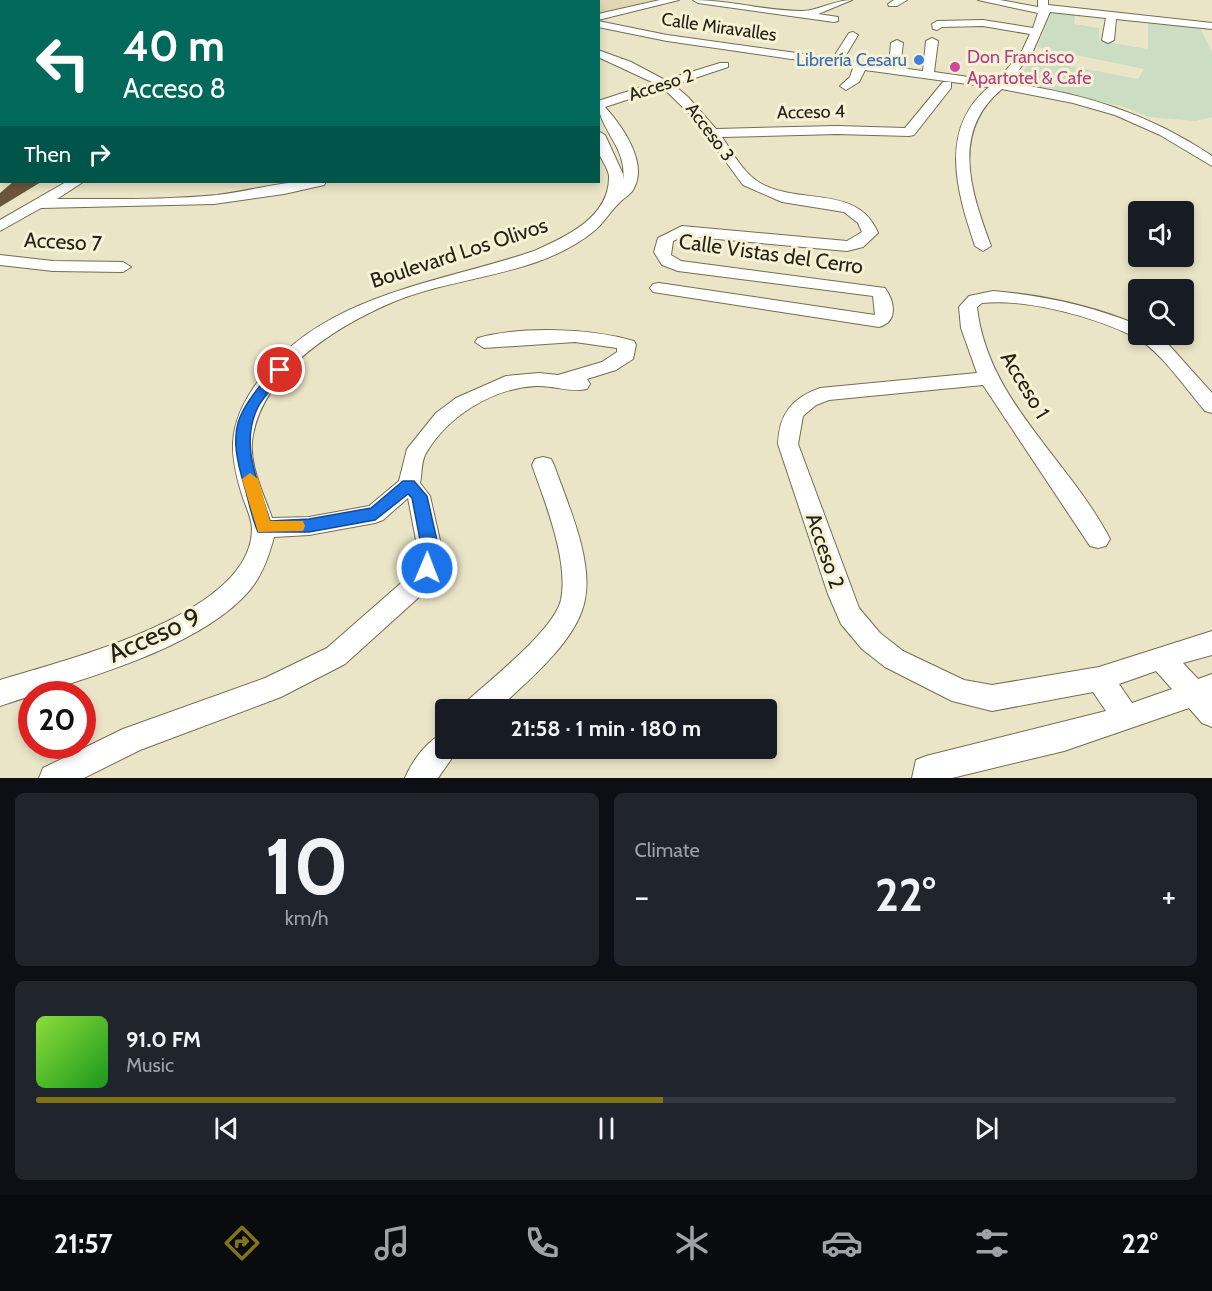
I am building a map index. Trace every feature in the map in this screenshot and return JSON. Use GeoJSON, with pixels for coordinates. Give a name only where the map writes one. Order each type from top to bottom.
{"type":"FeatureCollection","features":[{"type":"Feature","properties":{"kind":"street"},"geometry":{"type":"LineString","coordinates":[[28,0],[33,0]]}},
{"type":"Feature","properties":{"kind":"street"},"geometry":{"type":"LineString","coordinates":[[600,17],[674,0]]}},
{"type":"Feature","properties":{"kind":"street"},"geometry":{"type":"LineString","coordinates":[[698,0],[834,19]]}},
{"type":"Feature","properties":{"kind":"street"},"geometry":{"type":"LineString","coordinates":[[728,5],[745,0]]}},
{"type":"Feature","properties":{"kind":"street"},"geometry":{"type":"LineString","coordinates":[[803,15],[847,0]]}},
{"type":"Feature","properties":{"kind":"street"},"geometry":{"type":"LineString","coordinates":[[983,0],[1044,6]]}},
{"type":"Feature","properties":{"kind":"street"},"geometry":{"type":"LineString","coordinates":[[1004,0],[1110,16],[1212,26]]}},
{"type":"Feature","properties":{"kind":"street"},"geometry":{"type":"LineString","coordinates":[[983,246],[970,209],[960,148],[971,119],[984,98],[999,87],[1028,51],[1044,6]]}},
{"type":"Feature","properties":{"kind":"street"},"geometry":{"type":"LineString","coordinates":[[1107,40],[1110,16]]}},
{"type":"Feature","properties":{"kind":"street"},"geometry":{"type":"LineString","coordinates":[[937,27],[937,24],[983,23],[1036,32]]}},
{"type":"Feature","properties":{"kind":"street","name":"Calle Miravalles"},"geometry":{"type":"LineString","coordinates":[[600,24],[667,39],[1019,88],[1113,108],[1172,134],[1212,162]]}},
{"type":"Feature","properties":{"kind":"street"},"geometry":{"type":"LineString","coordinates":[[836,62],[853,35]]}},
{"type":"Feature","properties":{"kind":"street"},"geometry":{"type":"LineString","coordinates":[[928,76],[932,41]]}},
{"type":"Feature","properties":{"kind":"street"},"geometry":{"type":"LineString","coordinates":[[894,71],[897,43]]}},
{"type":"Feature","properties":{"kind":"street","name":"Acceso 3"},"geometry":{"type":"LineString","coordinates":[[600,54],[649,73],[666,83],[697,110],[715,133],[742,177],[752,185]]}},
{"type":"Feature","properties":{"kind":"street","name":"Acceso 2"},"geometry":{"type":"LineString","coordinates":[[600,104],[724,65]]}},
{"type":"Feature","properties":{"kind":"street"},"geometry":{"type":"LineString","coordinates":[[846,86],[855,79],[860,66]]}},
{"type":"Feature","properties":{"kind":"street","name":"Acceso 4"},"geometry":{"type":"LineString","coordinates":[[715,133],[837,129],[909,132],[947,85]]}},
{"type":"Feature","properties":{"kind":"street","name":"Boulevard Los Olivos"},"geometry":{"type":"LineString","coordinates":[[264,528],[242,453],[241,438],[251,406],[296,354],[338,323],[389,298],[429,284],[512,264],[560,245],[588,230],[613,200],[627,188],[630,173],[623,139],[613,122],[600,107]]}},
{"type":"Feature","properties":{"kind":"street"},"geometry":{"type":"LineString","coordinates":[[600,139],[616,174],[613,200]]}},
{"type":"Feature","properties":{"kind":"street","name":"Acceso 7"},"geometry":{"type":"LineString","coordinates":[[0,226],[74,183]]}},
{"type":"Feature","properties":{"kind":"street"},"geometry":{"type":"LineString","coordinates":[[37,204],[199,202],[261,195],[315,183]]}},
{"type":"Feature","properties":{"kind":"street","name":"Calle Vistas del Cerro"},"geometry":{"type":"LineString","coordinates":[[659,288],[883,320],[882,296],[879,292],[678,266],[666,262],[661,256],[666,238],[682,231],[847,246],[857,244],[870,233],[863,216],[854,211],[829,203],[796,200],[752,185]]}},
{"type":"Feature","properties":{"kind":"street","name":"Acceso 7"},"geometry":{"type":"LineString","coordinates":[[0,260],[53,266],[123,267]]}},
{"type":"Feature","properties":{"kind":"street","name":"Acceso 1"},"geometry":{"type":"LineString","coordinates":[[1098,539],[988,378],[970,328],[968,307],[976,298],[995,296],[1100,317],[1128,328]]}},
{"type":"Feature","properties":{"kind":"street"},"geometry":{"type":"LineString","coordinates":[[264,528],[309,525],[375,513],[409,485],[414,455],[443,418],[463,403],[513,381],[571,382],[609,366],[626,355],[627,345],[608,338],[567,337],[484,342]]}},
{"type":"Feature","properties":{"kind":"street"},"geometry":{"type":"LineString","coordinates":[[1157,345],[1212,406]]}},
{"type":"Feature","properties":{"kind":"street","name":"Acceso 2"},"geometry":{"type":"LineString","coordinates":[[988,378],[827,393],[812,398],[796,410],[788,426],[788,444],[840,594],[850,616],[871,641],[894,659],[961,692],[992,698],[1099,679],[1161,657],[1212,643]]}},
{"type":"Feature","properties":{"kind":"street"},"geometry":{"type":"LineString","coordinates":[[488,699],[553,637],[573,601],[573,572],[543,465]]}},
{"type":"Feature","properties":{"kind":"street"},"geometry":{"type":"LineString","coordinates":[[53,778],[133,739],[272,688],[336,656],[409,591],[427,568],[429,545],[419,496],[409,485]]}},
{"type":"Feature","properties":{"kind":"street","name":"Acceso 9"},"geometry":{"type":"LineString","coordinates":[[0,693],[156,640],[210,611],[239,586],[258,556],[264,528]]}},
{"type":"Feature","properties":{"kind":"street"},"geometry":{"type":"LineString","coordinates":[[1161,657],[1202,689],[1212,714]]}},
{"type":"Feature","properties":{"kind":"street"},"geometry":{"type":"LineString","coordinates":[[1099,679],[1127,718]]}},
{"type":"Feature","properties":{"kind":"street"},"geometry":{"type":"LineString","coordinates":[[926,778],[926,770],[1064,737],[1127,718],[1202,689]]}},
{"type":"Feature","properties":{"kind":"street"},"geometry":{"type":"LineString","coordinates":[[419,778],[435,759]]}},
{"type":"Feature","properties":{"kind":"shaded area"},"geometry":{"type":"Polygon","coordinates":[[[600,0],[658,0],[600,14],[600,0]]]}},
{"type":"Feature","properties":{"kind":"green space"},"geometry":{"type":"Polygon","coordinates":[[[1052,12],[1075,15],[1074,24],[1099,28],[1099,41],[1148,49],[1148,23],[1200,28],[1212,52],[1212,117],[1196,121],[1149,117],[1125,107],[1014,82],[1033,59],[1138,79],[1144,69],[1037,47],[1052,12]]]}},
{"type":"Feature","properties":{"kind":"building"},"geometry":{"type":"Polygon","coordinates":[[[12,183],[39,183],[0,207],[0,193],[12,183]]]}},
{"type":"Feature","properties":{"kind":"slow traffic"},"geometry":{"type":"LineString","coordinates":[[250,479],[264,528],[297,526]]}},
{"type":"Feature","properties":{"kind":"place","name":"Librería Cesaru"},"geometry":{"type":"Point","coordinates":[919,60]}},
{"type":"Feature","properties":{"kind":"place","name":"Don Francisco Apartotel & Cafe"},"geometry":{"type":"Point","coordinates":[955,67]}},
{"type":"Feature","properties":{"kind":"route"},"geometry":{"type":"LineString","coordinates":[[280,370],[251,406],[241,438],[242,453],[264,528],[309,525],[375,513],[409,485],[419,496],[429,545],[427,568]]}}]}
